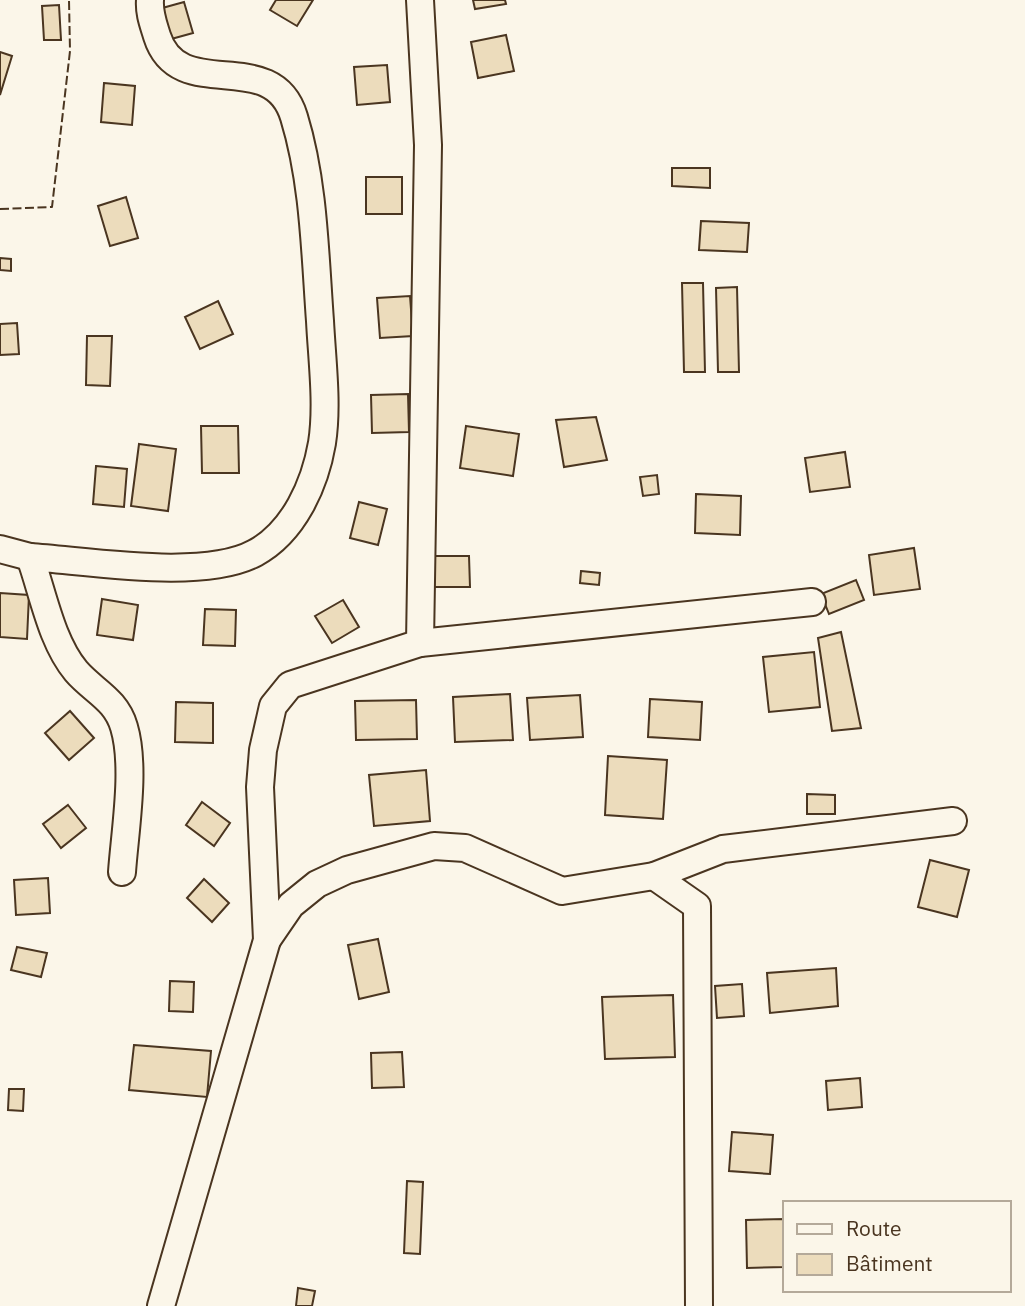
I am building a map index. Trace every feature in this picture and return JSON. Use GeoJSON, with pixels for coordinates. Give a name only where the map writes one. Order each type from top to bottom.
{"type":"FeatureCollection","features":[{"type":"Feature","properties":{"kind":"street"},"geometry":{"type":"LineString","coordinates":[[0,549],[30,557],[195,569],[254,554],[280,533],[294,516],[317,464],[323,440],[322,359],[313,226],[294,115],[284,96],[272,85],[250,77],[190,73],[176,64],[162,52],[149,12],[150,0]]}},
{"type":"Feature","properties":{"kind":"street"},"geometry":{"type":"LineString","coordinates":[[420,0],[428,145],[420,643]]}},
{"type":"Feature","properties":{"kind":"street"},"geometry":{"type":"LineString","coordinates":[[30,557],[57,637],[76,671],[116,709],[125,728],[129,762],[122,872]]}},
{"type":"Feature","properties":{"kind":"street"},"geometry":{"type":"LineString","coordinates":[[267,940],[260,787],[263,750],[273,706],[290,685],[420,643],[812,602]]}},
{"type":"Feature","properties":{"kind":"street"},"geometry":{"type":"LineString","coordinates":[[161,1306],[267,940],[291,905],[317,884],[347,870],[434,846],[465,848],[562,891],[654,876],[723,849],[953,821]]}},
{"type":"Feature","properties":{"kind":"street"},"geometry":{"type":"LineString","coordinates":[[654,876],[697,906],[699,1306]]}},
{"type":"Feature","properties":{"kind":"building"},"geometry":{"type":"Polygon","coordinates":[[[276,0],[313,0],[297,26],[270,10],[276,0]]]}},
{"type":"Feature","properties":{"kind":"building"},"geometry":{"type":"Polygon","coordinates":[[[473,0],[505,0],[506,4],[475,9],[473,0]]]}},
{"type":"Feature","properties":{"kind":"building"},"geometry":{"type":"Polygon","coordinates":[[[184,2],[193,33],[164,41],[155,10],[184,2]]]}},
{"type":"Feature","properties":{"kind":"building"},"geometry":{"type":"Polygon","coordinates":[[[59,5],[61,40],[44,40],[42,6],[59,5]]]}},
{"type":"Feature","properties":{"kind":"building"},"geometry":{"type":"Polygon","coordinates":[[[506,35],[514,71],[478,78],[471,42],[506,35]]]}},
{"type":"Feature","properties":{"kind":"building"},"geometry":{"type":"Polygon","coordinates":[[[0,52],[12,56],[0,95],[0,52]]]}},
{"type":"Feature","properties":{"kind":"building"},"geometry":{"type":"Polygon","coordinates":[[[387,65],[390,102],[357,105],[354,67],[387,65]]]}},
{"type":"Feature","properties":{"kind":"building"},"geometry":{"type":"Polygon","coordinates":[[[104,83],[135,86],[132,125],[101,122],[104,83]]]}},
{"type":"Feature","properties":{"kind":"building"},"geometry":{"type":"Polygon","coordinates":[[[672,168],[710,168],[710,188],[672,186],[672,168]]]}},
{"type":"Feature","properties":{"kind":"building"},"geometry":{"type":"Polygon","coordinates":[[[366,177],[402,177],[402,214],[366,214],[366,177]]]}},
{"type":"Feature","properties":{"kind":"building"},"geometry":{"type":"Polygon","coordinates":[[[126,197],[138,238],[110,246],[98,206],[126,197]]]}},
{"type":"Feature","properties":{"kind":"building"},"geometry":{"type":"Polygon","coordinates":[[[701,221],[749,223],[747,252],[699,250],[701,221]]]}},
{"type":"Feature","properties":{"kind":"building"},"geometry":{"type":"Polygon","coordinates":[[[0,258],[11,259],[11,271],[0,270],[0,258]]]}},
{"type":"Feature","properties":{"kind":"building"},"geometry":{"type":"Polygon","coordinates":[[[682,283],[703,283],[705,372],[684,372],[682,283]]]}},
{"type":"Feature","properties":{"kind":"building"},"geometry":{"type":"Polygon","coordinates":[[[737,287],[739,372],[718,372],[716,288],[737,287]]]}},
{"type":"Feature","properties":{"kind":"building"},"geometry":{"type":"Polygon","coordinates":[[[410,296],[413,336],[380,338],[377,298],[410,296]]]}},
{"type":"Feature","properties":{"kind":"building"},"geometry":{"type":"Polygon","coordinates":[[[218,301],[233,334],[200,349],[185,317],[218,301]]]}},
{"type":"Feature","properties":{"kind":"building"},"geometry":{"type":"Polygon","coordinates":[[[17,323],[19,354],[0,355],[0,324],[17,323]]]}},
{"type":"Feature","properties":{"kind":"building"},"geometry":{"type":"Polygon","coordinates":[[[87,336],[112,336],[110,386],[86,385],[87,336]]]}},
{"type":"Feature","properties":{"kind":"building"},"geometry":{"type":"Polygon","coordinates":[[[408,394],[409,432],[372,433],[371,395],[408,394]]]}},
{"type":"Feature","properties":{"kind":"building"},"geometry":{"type":"Polygon","coordinates":[[[596,417],[607,460],[564,467],[556,420],[596,417]]]}},
{"type":"Feature","properties":{"kind":"building"},"geometry":{"type":"Polygon","coordinates":[[[201,426],[238,426],[239,473],[202,473],[201,426]]]}},
{"type":"Feature","properties":{"kind":"building"},"geometry":{"type":"Polygon","coordinates":[[[466,426],[519,434],[513,476],[460,468],[466,426]]]}},
{"type":"Feature","properties":{"kind":"building"},"geometry":{"type":"Polygon","coordinates":[[[139,444],[176,449],[168,511],[131,506],[139,444]]]}},
{"type":"Feature","properties":{"kind":"building"},"geometry":{"type":"Polygon","coordinates":[[[845,452],[850,487],[810,492],[805,458],[845,452]]]}},
{"type":"Feature","properties":{"kind":"building"},"geometry":{"type":"Polygon","coordinates":[[[96,466],[127,469],[124,507],[93,504],[96,466]]]}},
{"type":"Feature","properties":{"kind":"building"},"geometry":{"type":"Polygon","coordinates":[[[657,475],[659,494],[643,496],[640,477],[657,475]]]}},
{"type":"Feature","properties":{"kind":"building"},"geometry":{"type":"Polygon","coordinates":[[[696,494],[741,496],[740,535],[695,533],[696,494]]]}},
{"type":"Feature","properties":{"kind":"building"},"geometry":{"type":"Polygon","coordinates":[[[359,502],[387,509],[378,545],[350,538],[359,502]]]}},
{"type":"Feature","properties":{"kind":"building"},"geometry":{"type":"Polygon","coordinates":[[[914,548],[920,589],[874,595],[869,555],[914,548]]]}},
{"type":"Feature","properties":{"kind":"building"},"geometry":{"type":"Polygon","coordinates":[[[433,556],[469,556],[470,587],[434,587],[433,556]]]}},
{"type":"Feature","properties":{"kind":"building"},"geometry":{"type":"Polygon","coordinates":[[[581,571],[600,573],[599,585],[580,583],[581,571]]]}},
{"type":"Feature","properties":{"kind":"building"},"geometry":{"type":"Polygon","coordinates":[[[856,580],[864,600],[829,614],[821,594],[856,580]]]}},
{"type":"Feature","properties":{"kind":"building"},"geometry":{"type":"Polygon","coordinates":[[[0,593],[29,595],[27,639],[0,637],[0,593]]]}},
{"type":"Feature","properties":{"kind":"building"},"geometry":{"type":"Polygon","coordinates":[[[102,599],[138,605],[133,640],[97,635],[102,599]]]}},
{"type":"Feature","properties":{"kind":"building"},"geometry":{"type":"Polygon","coordinates":[[[343,600],[359,627],[332,643],[315,616],[343,600]]]}},
{"type":"Feature","properties":{"kind":"building"},"geometry":{"type":"Polygon","coordinates":[[[205,609],[236,610],[235,646],[203,645],[205,609]]]}},
{"type":"Feature","properties":{"kind":"building"},"geometry":{"type":"Polygon","coordinates":[[[841,632],[861,728],[832,731],[818,638],[841,632]]]}},
{"type":"Feature","properties":{"kind":"building"},"geometry":{"type":"Polygon","coordinates":[[[814,652],[820,707],[769,712],[763,657],[814,652]]]}},
{"type":"Feature","properties":{"kind":"building"},"geometry":{"type":"Polygon","coordinates":[[[510,694],[513,740],[455,742],[453,697],[510,694]]]}},
{"type":"Feature","properties":{"kind":"building"},"geometry":{"type":"Polygon","coordinates":[[[580,695],[583,737],[530,740],[527,698],[580,695]]]}},
{"type":"Feature","properties":{"kind":"building"},"geometry":{"type":"Polygon","coordinates":[[[650,699],[702,702],[700,740],[648,737],[650,699]]]}},
{"type":"Feature","properties":{"kind":"building"},"geometry":{"type":"Polygon","coordinates":[[[416,700],[417,739],[356,740],[355,701],[416,700]]]}},
{"type":"Feature","properties":{"kind":"building"},"geometry":{"type":"Polygon","coordinates":[[[176,702],[213,703],[213,743],[175,742],[176,702]]]}},
{"type":"Feature","properties":{"kind":"building"},"geometry":{"type":"Polygon","coordinates":[[[70,711],[94,738],[69,760],[45,733],[70,711]]]}},
{"type":"Feature","properties":{"kind":"building"},"geometry":{"type":"Polygon","coordinates":[[[608,756],[667,760],[663,819],[605,815],[608,756]]]}},
{"type":"Feature","properties":{"kind":"building"},"geometry":{"type":"Polygon","coordinates":[[[426,770],[430,821],[374,826],[369,775],[426,770]]]}},
{"type":"Feature","properties":{"kind":"building"},"geometry":{"type":"Polygon","coordinates":[[[807,794],[835,795],[835,814],[807,814],[807,794]]]}},
{"type":"Feature","properties":{"kind":"building"},"geometry":{"type":"Polygon","coordinates":[[[202,802],[230,823],[214,846],[186,825],[202,802]]]}},
{"type":"Feature","properties":{"kind":"building"},"geometry":{"type":"Polygon","coordinates":[[[68,805],[86,828],[61,848],[43,824],[68,805]]]}},
{"type":"Feature","properties":{"kind":"building"},"geometry":{"type":"Polygon","coordinates":[[[930,860],[969,870],[957,917],[918,907],[930,860]]]}},
{"type":"Feature","properties":{"kind":"building"},"geometry":{"type":"Polygon","coordinates":[[[48,878],[50,913],[16,915],[14,880],[48,878]]]}},
{"type":"Feature","properties":{"kind":"building"},"geometry":{"type":"Polygon","coordinates":[[[204,879],[229,903],[212,922],[187,898],[204,879]]]}},
{"type":"Feature","properties":{"kind":"building"},"geometry":{"type":"Polygon","coordinates":[[[378,939],[389,992],[359,999],[348,945],[378,939]]]}},
{"type":"Feature","properties":{"kind":"building"},"geometry":{"type":"Polygon","coordinates":[[[17,947],[47,953],[41,977],[11,970],[17,947]]]}},
{"type":"Feature","properties":{"kind":"building"},"geometry":{"type":"Polygon","coordinates":[[[836,968],[838,1006],[770,1013],[767,973],[836,968]]]}},
{"type":"Feature","properties":{"kind":"building"},"geometry":{"type":"Polygon","coordinates":[[[170,981],[194,982],[193,1012],[169,1011],[170,981]]]}},
{"type":"Feature","properties":{"kind":"building"},"geometry":{"type":"Polygon","coordinates":[[[742,984],[744,1016],[717,1018],[715,986],[742,984]]]}},
{"type":"Feature","properties":{"kind":"building"},"geometry":{"type":"Polygon","coordinates":[[[673,995],[675,1057],[605,1059],[602,997],[673,995]]]}},
{"type":"Feature","properties":{"kind":"building"},"geometry":{"type":"Polygon","coordinates":[[[134,1045],[211,1051],[207,1097],[129,1090],[134,1045]]]}},
{"type":"Feature","properties":{"kind":"building"},"geometry":{"type":"Polygon","coordinates":[[[402,1052],[404,1087],[372,1088],[371,1053],[402,1052]]]}},
{"type":"Feature","properties":{"kind":"building"},"geometry":{"type":"Polygon","coordinates":[[[860,1078],[862,1107],[828,1110],[826,1081],[860,1078]]]}},
{"type":"Feature","properties":{"kind":"building"},"geometry":{"type":"Polygon","coordinates":[[[9,1089],[24,1089],[23,1111],[8,1110],[9,1089]]]}},
{"type":"Feature","properties":{"kind":"building"},"geometry":{"type":"Polygon","coordinates":[[[732,1132],[773,1135],[770,1174],[729,1171],[732,1132]]]}},
{"type":"Feature","properties":{"kind":"building"},"geometry":{"type":"Polygon","coordinates":[[[407,1181],[423,1182],[420,1254],[404,1253],[407,1181]]]}},
{"type":"Feature","properties":{"kind":"building"},"geometry":{"type":"Polygon","coordinates":[[[783,1219],[783,1267],[747,1268],[746,1220],[783,1219]]]}},
{"type":"Feature","properties":{"kind":"building"},"geometry":{"type":"Polygon","coordinates":[[[298,1288],[315,1291],[312,1306],[296,1306],[298,1288]]]}},
{"type":"Feature","properties":{"kind":"fence"},"geometry":{"type":"LineString","coordinates":[[0,209],[52,207],[70,51],[69,0]]}}]}
